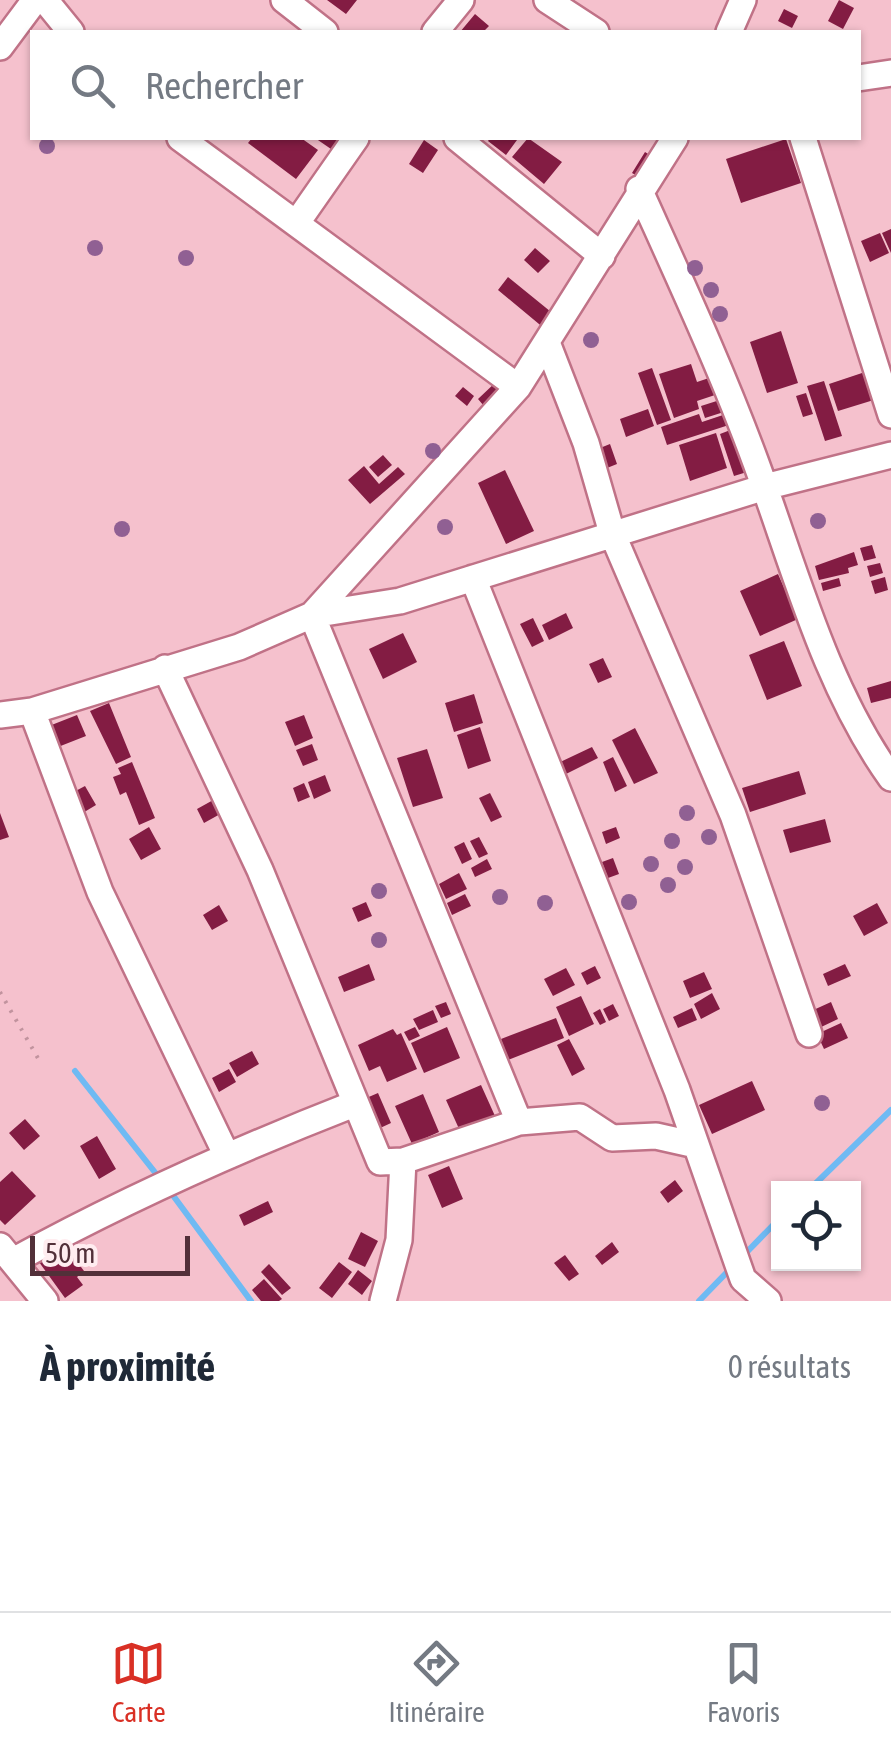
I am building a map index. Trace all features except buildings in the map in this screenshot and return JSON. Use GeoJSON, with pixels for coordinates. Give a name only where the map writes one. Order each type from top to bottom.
{"type":"FeatureCollection","features":[{"type":"Feature","properties":{"kind":"street"},"geometry":{"type":"LineString","coordinates":[[0,47],[36,0]]}},
{"type":"Feature","properties":{"kind":"street"},"geometry":{"type":"LineString","coordinates":[[45,0],[68,30]]}},
{"type":"Feature","properties":{"kind":"street"},"geometry":{"type":"LineString","coordinates":[[284,0],[323,30]]}},
{"type":"Feature","properties":{"kind":"street"},"geometry":{"type":"LineString","coordinates":[[437,30],[461,0]]}},
{"type":"Feature","properties":{"kind":"street"},"geometry":{"type":"LineString","coordinates":[[547,0],[593,30]]}},
{"type":"Feature","properties":{"kind":"street"},"geometry":{"type":"LineString","coordinates":[[730,30],[742,0]]}},
{"type":"Feature","properties":{"kind":"street"},"geometry":{"type":"LineString","coordinates":[[861,78],[891,73]]}},
{"type":"Feature","properties":{"kind":"street"},"geometry":{"type":"LineString","coordinates":[[183,140],[298,221],[518,387]]}},
{"type":"Feature","properties":{"kind":"street"},"geometry":{"type":"LineString","coordinates":[[298,221],[355,140]]}},
{"type":"Feature","properties":{"kind":"street"},"geometry":{"type":"LineString","coordinates":[[459,140],[602,256]]}},
{"type":"Feature","properties":{"kind":"street"},"geometry":{"type":"LineString","coordinates":[[312,615],[518,387],[602,256],[639,189],[674,140]]}},
{"type":"Feature","properties":{"kind":"street"},"geometry":{"type":"LineString","coordinates":[[805,140],[891,415]]}},
{"type":"Feature","properties":{"kind":"street"},"geometry":{"type":"LineString","coordinates":[[639,189],[725,380],[836,682],[868,746],[891,778]]}},
{"type":"Feature","properties":{"kind":"street"},"geometry":{"type":"LineString","coordinates":[[548,344],[586,443],[612,534],[733,815],[809,1034]]}},
{"type":"Feature","properties":{"kind":"street"},"geometry":{"type":"LineString","coordinates":[[0,715],[32,711],[240,648],[312,615],[400,601],[765,487],[891,455]]}},
{"type":"Feature","properties":{"kind":"street"},"geometry":{"type":"LineString","coordinates":[[473,578],[696,1145],[743,1279],[768,1301]]}},
{"type":"Feature","properties":{"kind":"street"},"geometry":{"type":"LineString","coordinates":[[312,615],[519,1122]]}},
{"type":"Feature","properties":{"kind":"street"},"geometry":{"type":"LineString","coordinates":[[165,668],[260,870],[380,1162],[403,1160],[519,1122],[580,1117],[612,1138],[656,1136],[696,1145]]}},
{"type":"Feature","properties":{"kind":"street"},"geometry":{"type":"LineString","coordinates":[[32,711],[100,892],[226,1154]]}},
{"type":"Feature","properties":{"kind":"street"},"geometry":{"type":"LineString","coordinates":[[45,1301],[7,1254],[226,1154],[354,1104]]}},
{"type":"Feature","properties":{"kind":"street"},"geometry":{"type":"LineString","coordinates":[[383,1301],[400,1240],[403,1160]]}},
{"type":"Feature","properties":{"kind":"path"},"geometry":{"type":"LineString","coordinates":[[0,992],[39,1060]]}},
{"type":"Feature","properties":{"kind":"waterway"},"geometry":{"type":"LineString","coordinates":[[75,1071],[161,1180]]}},
{"type":"Feature","properties":{"kind":"waterway"},"geometry":{"type":"LineString","coordinates":[[818,1181],[891,1110]]}},
{"type":"Feature","properties":{"kind":"waterway"},"geometry":{"type":"LineString","coordinates":[[169,1190],[251,1301]]}},
{"type":"Feature","properties":{"kind":"waterway"},"geometry":{"type":"LineString","coordinates":[[742,1257],[771,1227]]}},
{"type":"Feature","properties":{"kind":"waterway"},"geometry":{"type":"LineString","coordinates":[[699,1301],[733,1266]]}}]}
